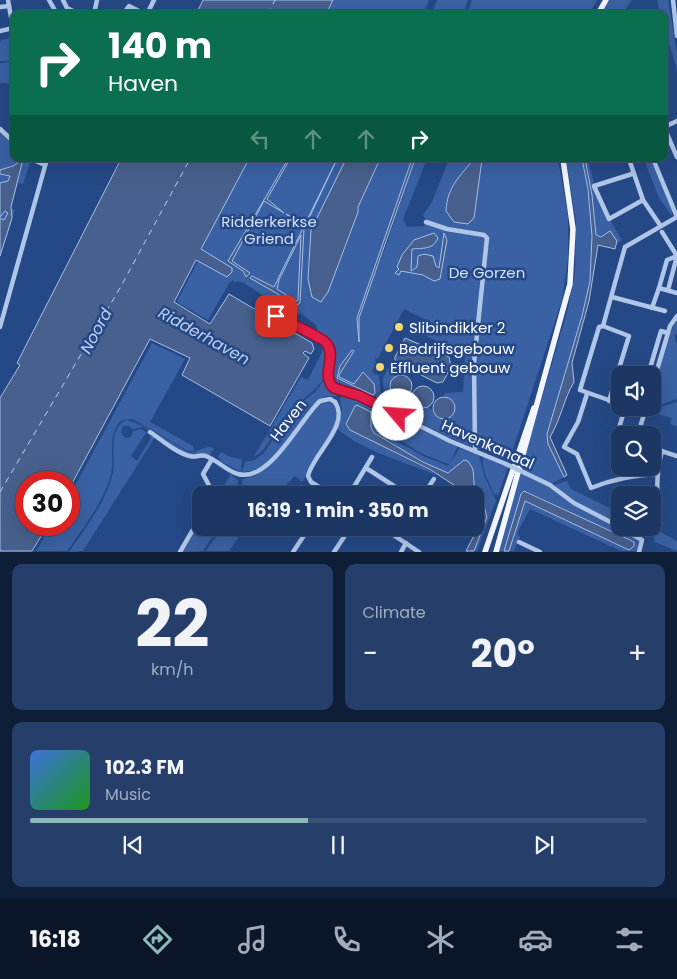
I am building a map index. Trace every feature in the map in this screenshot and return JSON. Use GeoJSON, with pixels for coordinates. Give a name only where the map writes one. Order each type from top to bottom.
{"type":"FeatureCollection","features":[{"type":"Feature","properties":{"kind":"main road"},"geometry":{"type":"LineString","coordinates":[[496,552],[537,401],[564,312],[572,273],[573,223],[563,162]]}},
{"type":"Feature","properties":{"kind":"main road"},"geometry":{"type":"LineString","coordinates":[[485,552],[528,421],[537,401]]}},
{"type":"Feature","properties":{"kind":"street"},"geometry":{"type":"LineString","coordinates":[[673,0],[677,36]]}},
{"type":"Feature","properties":{"kind":"street"},"geometry":{"type":"LineString","coordinates":[[0,7],[9,5]]}},
{"type":"Feature","properties":{"kind":"street"},"geometry":{"type":"LineString","coordinates":[[126,10],[129,6],[138,10]]}},
{"type":"Feature","properties":{"kind":"street"},"geometry":{"type":"LineString","coordinates":[[0,129],[10,138]]}},
{"type":"Feature","properties":{"kind":"street"},"geometry":{"type":"LineString","coordinates":[[668,135],[677,158]]}},
{"type":"Feature","properties":{"kind":"street"},"geometry":{"type":"LineString","coordinates":[[38,162],[45,165]]}},
{"type":"Feature","properties":{"kind":"street"},"geometry":{"type":"LineString","coordinates":[[0,327],[46,162]]}},
{"type":"Feature","properties":{"kind":"street"},"geometry":{"type":"LineString","coordinates":[[630,162],[632,174],[643,200],[660,225]]}},
{"type":"Feature","properties":{"kind":"street"},"geometry":{"type":"LineString","coordinates":[[602,326],[629,336],[609,401],[580,390],[598,327],[602,326],[612,297],[614,280],[625,248],[660,225],[677,217],[654,162]]}},
{"type":"Feature","properties":{"kind":"street"},"geometry":{"type":"LineString","coordinates":[[632,174],[594,186],[605,213],[609,219],[643,200]]}},
{"type":"Feature","properties":{"kind":"street"},"geometry":{"type":"LineString","coordinates":[[426,222],[447,229],[484,235],[487,238],[474,363],[475,449]]}},
{"type":"Feature","properties":{"kind":"street"},"geometry":{"type":"LineString","coordinates":[[662,232],[677,256],[668,290]]}},
{"type":"Feature","properties":{"kind":"street"},"geometry":{"type":"LineString","coordinates":[[652,308],[667,260],[677,256]]}},
{"type":"Feature","properties":{"kind":"street"},"geometry":{"type":"LineString","coordinates":[[659,288],[677,293]]}},
{"type":"Feature","properties":{"kind":"street"},"geometry":{"type":"LineString","coordinates":[[612,297],[665,311]]}},
{"type":"Feature","properties":{"kind":"street"},"geometry":{"type":"LineString","coordinates":[[276,316],[310,335],[324,339],[330,351],[328,380],[334,388],[343,391],[335,402],[340,409],[337,422],[308,476],[311,482],[317,486]]}},
{"type":"Feature","properties":{"kind":"street"},"geometry":{"type":"LineString","coordinates":[[658,366],[668,333],[677,316]]}},
{"type":"Feature","properties":{"kind":"street"},"geometry":{"type":"LineString","coordinates":[[651,366],[661,331],[668,333]]}},
{"type":"Feature","properties":{"kind":"street","name":"Havenkanaal"},"geometry":{"type":"LineString","coordinates":[[343,391],[360,396],[450,441],[475,449],[550,485],[574,502],[611,522]]}},
{"type":"Feature","properties":{"kind":"street"},"geometry":{"type":"LineString","coordinates":[[587,394],[578,422],[564,447],[577,454],[591,488],[612,479],[626,476]]}},
{"type":"Feature","properties":{"kind":"street","name":"Haven"},"geometry":{"type":"LineString","coordinates":[[150,432],[186,455],[194,457],[203,455],[238,474],[257,472],[284,446],[320,401],[330,399],[335,402]]}},
{"type":"Feature","properties":{"kind":"street"},"geometry":{"type":"LineString","coordinates":[[661,456],[662,451],[677,456]]}},
{"type":"Feature","properties":{"kind":"street"},"geometry":{"type":"LineString","coordinates":[[354,486],[372,458]]}},
{"type":"Feature","properties":{"kind":"street"},"geometry":{"type":"LineString","coordinates":[[209,486],[202,474],[212,459]]}},
{"type":"Feature","properties":{"kind":"street"},"geometry":{"type":"LineString","coordinates":[[366,468],[394,486]]}},
{"type":"Feature","properties":{"kind":"street"},"geometry":{"type":"LineString","coordinates":[[430,486],[434,479]]}},
{"type":"Feature","properties":{"kind":"street"},"geometry":{"type":"LineString","coordinates":[[180,552],[192,531]]}},
{"type":"Feature","properties":{"kind":"street"},"geometry":{"type":"LineString","coordinates":[[294,552],[304,536]]}},
{"type":"Feature","properties":{"kind":"street"},"geometry":{"type":"LineString","coordinates":[[334,552],[345,536]]}},
{"type":"Feature","properties":{"kind":"street"},"geometry":{"type":"LineString","coordinates":[[396,536],[418,552]]}},
{"type":"Feature","properties":{"kind":"street","name":"Havenkanaal"},"geometry":{"type":"LineString","coordinates":[[638,536],[643,542],[639,552]]}},
{"type":"Feature","properties":{"kind":"street"},"geometry":{"type":"LineString","coordinates":[[519,542],[540,552]]}},
{"type":"Feature","properties":{"kind":"street"},"geometry":{"type":"LineString","coordinates":[[401,552],[406,543]]}},
{"type":"Feature","properties":{"kind":"green space"},"geometry":{"type":"Polygon","coordinates":[[[330,0],[429,0],[425,10],[325,10],[330,0]]]}},
{"type":"Feature","properties":{"kind":"green space"},"geometry":{"type":"Polygon","coordinates":[[[437,0],[468,0],[464,10],[433,10],[437,0]]]}},
{"type":"Feature","properties":{"kind":"green space"},"geometry":{"type":"Polygon","coordinates":[[[472,0],[597,0],[591,10],[468,10],[472,0]]]}},
{"type":"Feature","properties":{"kind":"green space"},"geometry":{"type":"Polygon","coordinates":[[[610,0],[632,0],[625,10],[604,10],[610,0]]]}},
{"type":"Feature","properties":{"kind":"green space"},"geometry":{"type":"Polygon","coordinates":[[[657,0],[668,0],[677,52],[677,70],[668,41],[668,10],[659,10],[657,0]]]}},
{"type":"Feature","properties":{"kind":"green space"},"geometry":{"type":"Polygon","coordinates":[[[10,37],[10,61],[0,61],[0,41],[10,37]]]}},
{"type":"Feature","properties":{"kind":"green space"},"geometry":{"type":"Polygon","coordinates":[[[10,62],[10,84],[0,83],[0,63],[10,62]]]}},
{"type":"Feature","properties":{"kind":"green space"},"geometry":{"type":"Polygon","coordinates":[[[0,131],[10,140],[10,162],[30,163],[23,184],[18,183],[11,208],[15,210],[0,257],[0,131]]]}},
{"type":"Feature","properties":{"kind":"green space"},"geometry":{"type":"Polygon","coordinates":[[[245,162],[354,162],[328,292],[358,212],[358,207],[379,162],[411,162],[358,317],[386,246],[414,162],[426,162],[403,219],[407,227],[424,226],[426,220],[423,215],[432,202],[448,162],[559,162],[568,217],[568,258],[562,300],[509,461],[451,438],[380,403],[344,390],[334,384],[331,378],[332,348],[327,339],[319,336],[316,325],[300,313],[299,315],[284,306],[282,308],[244,283],[238,281],[234,283],[234,280],[229,283],[208,320],[177,302],[198,261],[227,277],[199,251],[245,162]],[[404,309],[378,358],[374,360],[376,361],[372,372],[379,376],[381,394],[384,395],[383,378],[388,368],[393,367],[398,370],[398,376],[390,385],[392,392],[400,397],[407,395],[417,406],[428,406],[440,418],[447,418],[454,405],[451,400],[444,397],[445,393],[463,392],[465,355],[420,333],[426,320],[404,309]]]}},
{"type":"Feature","properties":{"kind":"green space"},"geometry":{"type":"Polygon","coordinates":[[[566,162],[582,162],[591,219],[592,249],[590,280],[583,318],[547,434],[548,444],[564,477],[551,484],[521,469],[567,312],[575,274],[576,222],[566,162]]]}},
{"type":"Feature","properties":{"kind":"green space"},"geometry":{"type":"Polygon","coordinates":[[[586,162],[589,162],[593,181],[605,211],[622,240],[617,243],[605,234],[601,237],[596,235],[592,195],[586,162]]]}},
{"type":"Feature","properties":{"kind":"green space"},"geometry":{"type":"Polygon","coordinates":[[[645,162],[651,162],[672,210],[672,216],[659,198],[645,162]]]}},
{"type":"Feature","properties":{"kind":"green space"},"geometry":{"type":"Polygon","coordinates":[[[677,320],[677,334],[674,335],[677,345],[677,399],[661,404],[660,366],[677,320]]]}},
{"type":"Feature","properties":{"kind":"green space"},"geometry":{"type":"Polygon","coordinates":[[[323,341],[329,348],[326,377],[290,410],[263,450],[253,458],[301,377],[308,380],[322,352],[323,341]]]}},
{"type":"Feature","properties":{"kind":"green space"},"geometry":{"type":"Polygon","coordinates":[[[152,343],[185,359],[150,422],[193,446],[194,451],[188,451],[133,419],[122,420],[114,431],[112,467],[108,484],[104,494],[80,533],[80,477],[152,343]]]}},
{"type":"Feature","properties":{"kind":"green space"},"geometry":{"type":"Polygon","coordinates":[[[324,380],[339,391],[338,396],[326,396],[317,400],[276,455],[255,470],[242,472],[245,462],[255,460],[264,453],[294,408],[315,392],[324,380]]]}},
{"type":"Feature","properties":{"kind":"green space"},"geometry":{"type":"Polygon","coordinates":[[[348,394],[377,407],[374,423],[377,430],[423,456],[448,466],[460,448],[479,455],[484,475],[496,501],[484,533],[487,517],[484,506],[484,486],[475,486],[474,478],[468,461],[464,460],[451,472],[445,473],[378,437],[371,427],[372,420],[350,430],[442,477],[378,453],[354,441],[337,429],[342,411],[340,398],[348,394]]]}},
{"type":"Feature","properties":{"kind":"green space"},"geometry":{"type":"Polygon","coordinates":[[[322,402],[334,404],[336,420],[333,429],[308,468],[302,482],[295,476],[285,486],[241,486],[243,479],[255,476],[272,463],[322,402]]]}},
{"type":"Feature","properties":{"kind":"green space"},"geometry":{"type":"Polygon","coordinates":[[[677,402],[677,426],[670,424],[672,418],[661,415],[661,407],[677,402]]]}},
{"type":"Feature","properties":{"kind":"green space"},"geometry":{"type":"Polygon","coordinates":[[[379,409],[458,446],[450,463],[448,464],[423,454],[378,427],[379,409]]]}},
{"type":"Feature","properties":{"kind":"green space"},"geometry":{"type":"Polygon","coordinates":[[[127,420],[145,427],[188,452],[195,452],[208,447],[214,448],[210,455],[186,453],[143,427],[133,429],[129,426],[123,426],[121,432],[125,438],[131,437],[133,431],[141,429],[148,433],[145,434],[131,456],[137,461],[151,438],[149,436],[155,437],[83,551],[69,552],[106,494],[113,473],[115,436],[121,424],[127,420]]]}},
{"type":"Feature","properties":{"kind":"green space"},"geometry":{"type":"Polygon","coordinates":[[[221,452],[231,457],[242,459],[241,472],[220,461],[218,456],[221,452]]]}},
{"type":"Feature","properties":{"kind":"green space"},"geometry":{"type":"Polygon","coordinates":[[[484,456],[508,467],[498,495],[494,494],[486,475],[483,464],[484,456]]]}},
{"type":"Feature","properties":{"kind":"green space"},"geometry":{"type":"Polygon","coordinates":[[[520,472],[541,482],[611,523],[611,531],[526,491],[521,494],[504,551],[498,552],[520,472]]]}},
{"type":"Feature","properties":{"kind":"green space"},"geometry":{"type":"Polygon","coordinates":[[[231,474],[238,481],[237,486],[224,486],[231,474]]]}},
{"type":"Feature","properties":{"kind":"green space"},"geometry":{"type":"Polygon","coordinates":[[[567,481],[571,489],[611,509],[611,520],[576,501],[554,485],[567,481]]]}},
{"type":"Feature","properties":{"kind":"green space"},"geometry":{"type":"Polygon","coordinates":[[[525,501],[629,550],[630,540],[622,536],[633,536],[638,539],[637,551],[621,551],[530,509],[517,533],[520,537],[514,551],[509,551],[525,501]]]}},
{"type":"Feature","properties":{"kind":"green space"},"geometry":{"type":"Polygon","coordinates":[[[661,532],[677,541],[677,551],[654,542],[654,536],[661,536],[661,532]]]}},
{"type":"Feature","properties":{"kind":"green space"},"geometry":{"type":"Polygon","coordinates":[[[45,536],[78,536],[67,551],[36,551],[45,536]]]}},
{"type":"Feature","properties":{"kind":"green space"},"geometry":{"type":"Polygon","coordinates":[[[193,536],[213,536],[203,551],[183,552],[193,536]]]}},
{"type":"Feature","properties":{"kind":"green space"},"geometry":{"type":"Polygon","coordinates":[[[216,536],[239,536],[229,551],[206,551],[216,536]]]}},
{"type":"Feature","properties":{"kind":"green space"},"geometry":{"type":"Polygon","coordinates":[[[480,536],[483,536],[477,551],[474,551],[480,536]]]}},
{"type":"Feature","properties":{"kind":"water"},"geometry":{"type":"Polygon","coordinates":[[[203,0],[333,0],[328,10],[198,10],[203,0]]]}},
{"type":"Feature","properties":{"kind":"water"},"geometry":{"type":"Polygon","coordinates":[[[22,162],[11,207],[12,218],[0,256],[0,218],[4,220],[8,213],[5,211],[0,217],[0,183],[8,181],[10,176],[0,174],[0,170],[22,162]]]}},
{"type":"Feature","properties":{"kind":"water"},"geometry":{"type":"Polygon","coordinates":[[[119,162],[247,162],[201,249],[232,268],[232,272],[227,277],[196,260],[174,302],[210,324],[229,294],[312,343],[314,349],[311,354],[305,351],[303,353],[309,358],[270,426],[182,375],[190,358],[150,339],[79,471],[15,471],[15,536],[41,536],[32,551],[0,551],[0,398],[20,365],[17,363],[119,162]]]}},
{"type":"Feature","properties":{"kind":"water"},"geometry":{"type":"Polygon","coordinates":[[[286,162],[288,162],[267,199],[284,213],[264,201],[232,261],[250,273],[246,277],[243,271],[228,261],[286,162]]]}},
{"type":"Feature","properties":{"kind":"water"},"geometry":{"type":"Polygon","coordinates":[[[336,162],[304,229],[300,303],[297,305],[250,278],[252,276],[274,287],[304,226],[286,214],[305,224],[336,162]],[[301,235],[279,280],[277,289],[296,301],[298,300],[301,235]]]}},
{"type":"Feature","properties":{"kind":"water"},"geometry":{"type":"Polygon","coordinates":[[[345,162],[379,162],[358,207],[358,212],[328,292],[321,302],[312,297],[308,279],[311,230],[345,162]]]}},
{"type":"Feature","properties":{"kind":"water"},"geometry":{"type":"Polygon","coordinates":[[[411,162],[414,162],[359,318],[359,342],[357,318],[411,162]]]}},
{"type":"Feature","properties":{"kind":"water"},"geometry":{"type":"Polygon","coordinates":[[[472,162],[482,162],[474,218],[468,224],[454,222],[446,211],[449,195],[459,177],[472,162]]]}},
{"type":"Feature","properties":{"kind":"water"},"geometry":{"type":"Polygon","coordinates":[[[583,162],[586,162],[592,195],[596,235],[601,237],[610,231],[617,241],[615,249],[598,245],[589,301],[572,363],[574,382],[550,437],[567,475],[564,477],[548,444],[547,434],[582,316],[590,281],[592,236],[588,189],[583,162]]]}},
{"type":"Feature","properties":{"kind":"water"},"geometry":{"type":"Polygon","coordinates":[[[434,233],[438,238],[433,245],[427,248],[412,249],[411,271],[417,267],[418,256],[424,254],[433,256],[436,266],[439,268],[444,233],[447,240],[440,279],[434,281],[423,275],[401,271],[399,275],[395,273],[399,269],[397,267],[402,255],[414,240],[434,233]]]}},
{"type":"Feature","properties":{"kind":"water"},"geometry":{"type":"Polygon","coordinates":[[[405,338],[449,357],[451,367],[443,382],[437,383],[395,362],[395,357],[405,338]]]}},
{"type":"Feature","properties":{"kind":"water"},"geometry":{"type":"Polygon","coordinates":[[[352,350],[354,351],[339,377],[354,384],[363,372],[374,384],[375,393],[373,395],[337,378],[340,366],[352,350]]]}},
{"type":"Feature","properties":{"kind":"water"},"geometry":{"type":"Polygon","coordinates":[[[401,375],[409,378],[412,386],[409,394],[401,397],[393,394],[390,386],[393,378],[401,375]]]}},
{"type":"Feature","properties":{"kind":"water"},"geometry":{"type":"Polygon","coordinates":[[[423,386],[431,389],[434,397],[431,405],[423,408],[415,405],[412,397],[415,389],[423,386]]]}},
{"type":"Feature","properties":{"kind":"water"},"geometry":{"type":"Polygon","coordinates":[[[444,397],[452,400],[455,408],[452,416],[444,419],[436,416],[433,408],[436,400],[444,397]]]}},
{"type":"Feature","properties":{"kind":"water"},"geometry":{"type":"Polygon","coordinates":[[[357,405],[371,412],[371,427],[374,433],[423,462],[448,473],[464,460],[468,461],[473,469],[474,486],[455,486],[431,470],[350,430],[346,424],[357,405]]]}},
{"type":"Feature","properties":{"kind":"water"},"geometry":{"type":"Polygon","coordinates":[[[524,491],[611,531],[611,536],[621,536],[634,542],[634,546],[629,550],[525,501],[509,551],[504,551],[521,494],[524,491]]]}},
{"type":"Feature","properties":{"kind":"water"},"geometry":{"type":"Polygon","coordinates":[[[484,506],[487,517],[484,525],[484,506]]]}},
{"type":"Feature","properties":{"kind":"water"},"geometry":{"type":"Polygon","coordinates":[[[474,536],[480,536],[474,551],[466,551],[474,536]]]}},
{"type":"Feature","properties":{"kind":"ferry route"},"geometry":{"type":"LineString","coordinates":[[270,10],[275,0]]}},
{"type":"Feature","properties":{"kind":"ferry route"},"geometry":{"type":"LineString","coordinates":[[0,492],[120,288],[188,162]]}},
{"type":"Feature","properties":{"kind":"place","name":"Slibindikker 2"},"geometry":{"type":"Point","coordinates":[399,327]}},
{"type":"Feature","properties":{"kind":"place","name":"Bedrijfsgebouw"},"geometry":{"type":"Point","coordinates":[389,348]}},
{"type":"Feature","properties":{"kind":"place","name":"Effluent gebouw"},"geometry":{"type":"Point","coordinates":[380,367]}},
{"type":"Feature","properties":{"kind":"route"},"geometry":{"type":"LineString","coordinates":[[276,316],[310,335],[324,339],[330,351],[327,376],[334,388],[360,396],[398,415]]}},
{"type":"Feature","properties":{"kind":"park label","name":"Ridderkerkse Griend"},"geometry":{"type":"Point","coordinates":[269,230]}},
{"type":"Feature","properties":{"kind":"park label","name":"De Gorzen"},"geometry":{"type":"Point","coordinates":[487,272]}},
{"type":"Feature","properties":{"kind":"water label","name":"Noord"},"geometry":{"type":"Point","coordinates":[96,331]}},
{"type":"Feature","properties":{"kind":"water label","name":"Ridderhaven"},"geometry":{"type":"Point","coordinates":[204,336]}}]}
